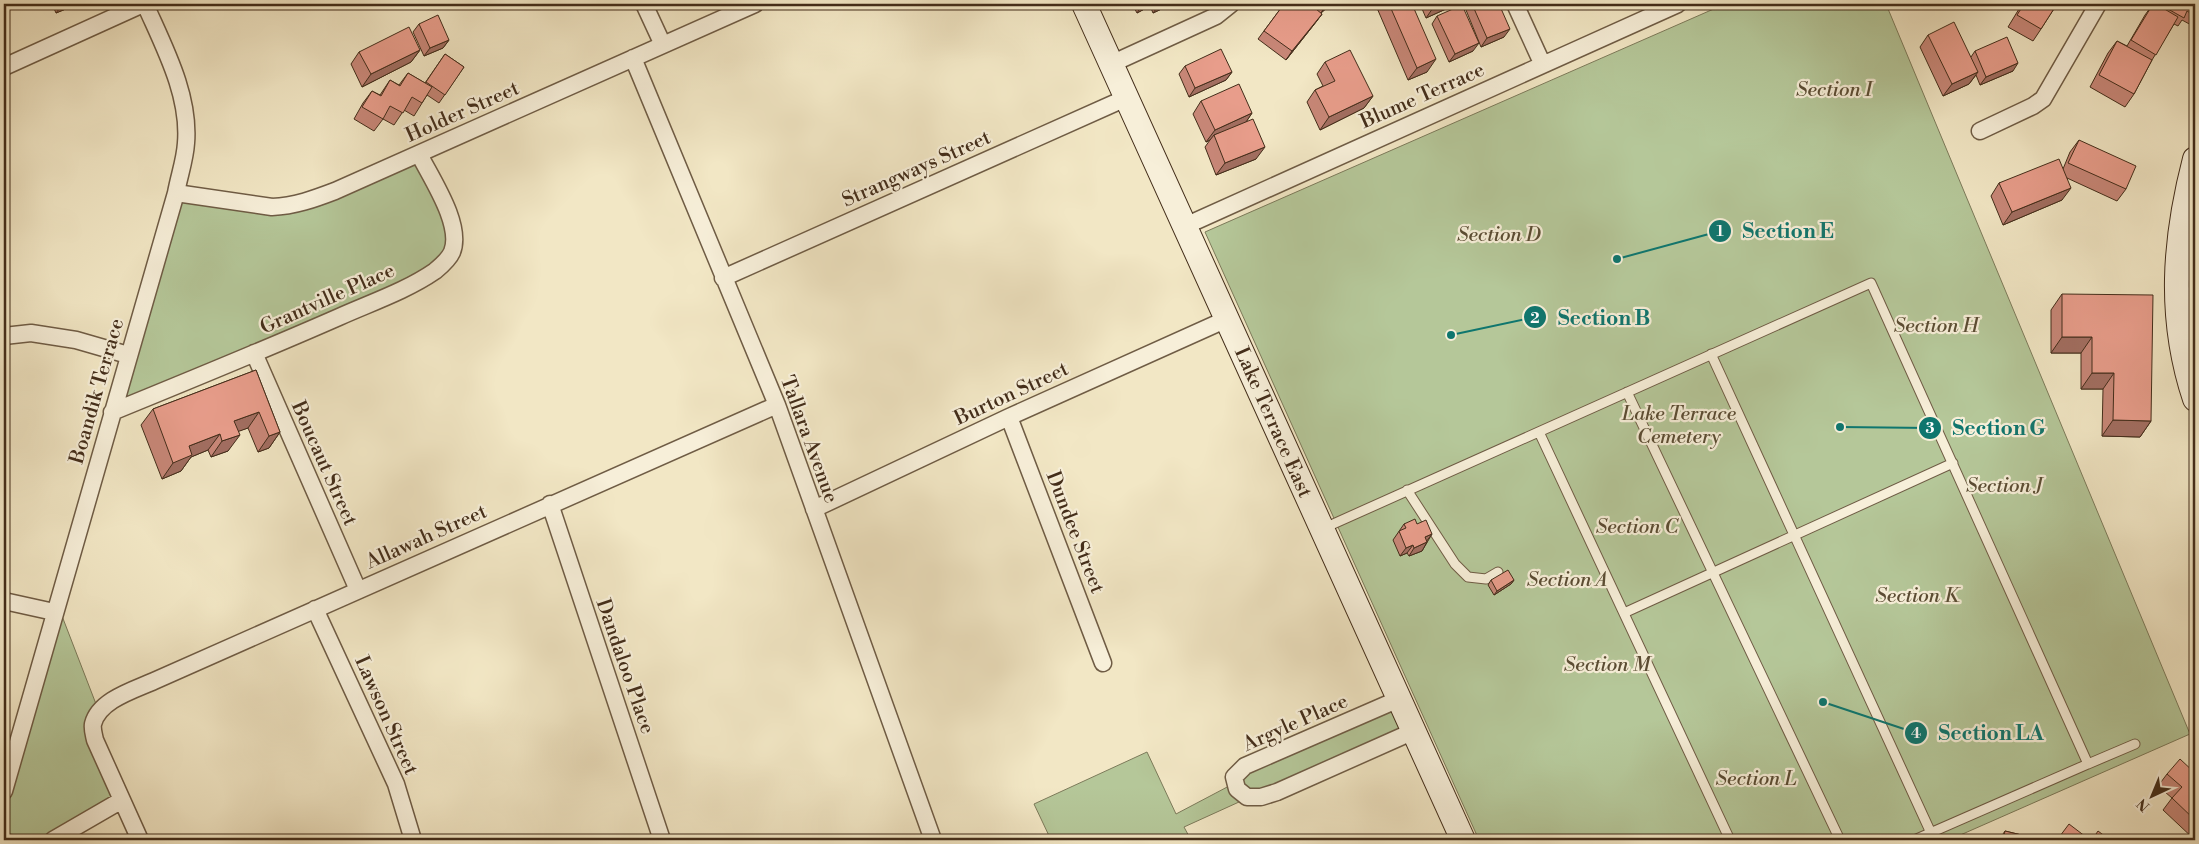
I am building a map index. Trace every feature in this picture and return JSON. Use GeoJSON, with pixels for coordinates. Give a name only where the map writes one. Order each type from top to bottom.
{"type":"FeatureCollection","features":[{"type":"Feature","properties":{"kind":"street"},"geometry":{"type":"LineString","coordinates":[[4,68],[144,4]]}},
{"type":"Feature","properties":{"kind":"street","name":"Boandik Terrace"},"geometry":{"type":"LineString","coordinates":[[4,790],[176,192],[186,143],[184,100],[167,54],[144,4]]}},
{"type":"Feature","properties":{"kind":"street"},"geometry":{"type":"LineString","coordinates":[[644,4],[663,45]]}},
{"type":"Feature","properties":{"kind":"street","name":"Holder Street"},"geometry":{"type":"LineString","coordinates":[[176,192],[254,206],[288,206],[335,191],[755,4]]}},
{"type":"Feature","properties":{"kind":"street","name":"Lake Terrace East"},"geometry":{"type":"LineString","coordinates":[[1084,4],[1463,840]]}},
{"type":"Feature","properties":{"kind":"street"},"geometry":{"type":"LineString","coordinates":[[1111,64],[1216,16],[1231,4]]}},
{"type":"Feature","properties":{"kind":"street"},"geometry":{"type":"LineString","coordinates":[[1515,4],[1542,64]]}},
{"type":"Feature","properties":{"kind":"street","name":"Blume Terrace"},"geometry":{"type":"LineString","coordinates":[[1185,226],[1678,4]]}},
{"type":"Feature","properties":{"kind":"street"},"geometry":{"type":"LineString","coordinates":[[1980,131],[2033,106],[2043,99],[2098,4]]}},
{"type":"Feature","properties":{"kind":"street","name":"Tallara Avenue"},"geometry":{"type":"LineString","coordinates":[[633,58],[776,405],[933,840]]}},
{"type":"Feature","properties":{"kind":"street","name":"Strangways Street"},"geometry":{"type":"LineString","coordinates":[[723,278],[1126,98]]}},
{"type":"Feature","properties":{"kind":"street","name":"Grantville Place"},"geometry":{"type":"LineString","coordinates":[[112,412],[254,353],[416,282],[445,263],[452,252],[455,238],[450,215],[419,154]]}},
{"type":"Feature","properties":{"kind":"street"},"geometry":{"type":"LineString","coordinates":[[2195,159],[2183,212],[2176,256],[2176,289],[2184,358],[2195,399]]}},
{"type":"Feature","properties":{"kind":"street","name":"Burton Street"},"geometry":{"type":"LineString","coordinates":[[814,509],[1010,417],[1227,319]]}},
{"type":"Feature","properties":{"kind":"street"},"geometry":{"type":"LineString","coordinates":[[4,336],[31,333],[76,340],[128,355]]}},
{"type":"Feature","properties":{"kind":"street","name":"Boucaut Street"},"geometry":{"type":"LineString","coordinates":[[254,353],[358,590]]}},
{"type":"Feature","properties":{"kind":"street","name":"Allawah Street"},"geometry":{"type":"LineString","coordinates":[[122,800],[95,740],[93,725],[98,714],[107,704],[315,609],[776,405]]}},
{"type":"Feature","properties":{"kind":"street","name":"Dundee Street"},"geometry":{"type":"LineString","coordinates":[[1010,417],[1103,663]]}},
{"type":"Feature","properties":{"kind":"street","name":"Dandaloo Place"},"geometry":{"type":"LineString","coordinates":[[550,504],[662,840]]}},
{"type":"Feature","properties":{"kind":"street"},"geometry":{"type":"LineString","coordinates":[[4,601],[54,612]]}},
{"type":"Feature","properties":{"kind":"street","name":"Lawson Street"},"geometry":{"type":"LineString","coordinates":[[315,609],[396,784],[413,840]]}},
{"type":"Feature","properties":{"kind":"street","name":"Argyle Place"},"geometry":{"type":"LineString","coordinates":[[1399,699],[1245,766],[1234,777],[1237,789],[1247,797],[1277,792],[1414,731]]}},
{"type":"Feature","properties":{"kind":"street"},"geometry":{"type":"LineString","coordinates":[[53,840],[122,800],[140,840]]}},
{"type":"Feature","properties":{"kind":"lane"},"geometry":{"type":"LineString","coordinates":[[1322,529],[1871,282],[2088,764]]}},
{"type":"Feature","properties":{"kind":"lane"},"geometry":{"type":"LineString","coordinates":[[1711,354],[1931,833]]}},
{"type":"Feature","properties":{"kind":"lane"},"geometry":{"type":"LineString","coordinates":[[1627,392],[1840,840]]}},
{"type":"Feature","properties":{"kind":"lane"},"geometry":{"type":"LineString","coordinates":[[1539,432],[1730,840]]}},
{"type":"Feature","properties":{"kind":"lane"},"geometry":{"type":"LineString","coordinates":[[1624,614],[1953,463]]}},
{"type":"Feature","properties":{"kind":"lane"},"geometry":{"type":"LineString","coordinates":[[1407,490],[1455,564],[1468,577],[1486,579],[1498,572]]}},
{"type":"Feature","properties":{"kind":"lane"},"geometry":{"type":"LineString","coordinates":[[1914,840],[2135,744]]}},
{"type":"Feature","properties":{"kind":"green space","name":"Lake Terrace Cemetery"},"geometry":{"type":"Polygon","coordinates":[[[1725,4],[1886,4],[2190,734],[1949,840],[1479,840],[1205,232],[1725,4]]]}},
{"type":"Feature","properties":{"kind":"green space"},"geometry":{"type":"Polygon","coordinates":[[[419,157],[438,195],[448,225],[449,239],[447,251],[438,264],[417,277],[119,406],[179,199],[250,212],[419,157]]]}},
{"type":"Feature","properties":{"kind":"green space"},"geometry":{"type":"Polygon","coordinates":[[[62,616],[96,704],[114,798],[40,839],[4,833],[4,819],[62,616]]]}},
{"type":"Feature","properties":{"kind":"green space"},"geometry":{"type":"Polygon","coordinates":[[[1398,704],[1410,728],[1261,793],[1240,786],[1247,769],[1398,704]]]}},
{"type":"Feature","properties":{"kind":"green space"},"geometry":{"type":"Polygon","coordinates":[[[1147,752],[1176,814],[1231,785],[1239,802],[1184,827],[1191,840],[1051,840],[1034,804],[1147,752]]]}},
{"type":"Feature","properties":{"kind":"building"},"geometry":{"type":"Polygon","coordinates":[[[57,4],[71,4],[59,9],[57,4]]]}},
{"type":"Feature","properties":{"kind":"building"},"geometry":{"type":"Polygon","coordinates":[[[1284,4],[1310,4],[1322,14],[1292,51],[1264,31],[1284,4]]]}},
{"type":"Feature","properties":{"kind":"building"},"geometry":{"type":"Polygon","coordinates":[[[1389,4],[1412,4],[1436,59],[1417,68],[1389,4]]]}},
{"type":"Feature","properties":{"kind":"building"},"geometry":{"type":"Polygon","coordinates":[[[1472,4],[1499,4],[1510,29],[1487,38],[1472,4]]]}},
{"type":"Feature","properties":{"kind":"building"},"geometry":{"type":"Polygon","coordinates":[[[2024,4],[2057,4],[2041,29],[2017,15],[2024,4]]]}},
{"type":"Feature","properties":{"kind":"building"},"geometry":{"type":"Polygon","coordinates":[[[2153,4],[2178,17],[2156,55],[2131,40],[2153,4]]]}},
{"type":"Feature","properties":{"kind":"building"},"geometry":{"type":"Polygon","coordinates":[[[2159,4],[2195,4],[2195,16],[2187,11],[2184,18],[2159,4]]]}},
{"type":"Feature","properties":{"kind":"building"},"geometry":{"type":"Polygon","coordinates":[[[1462,5],[1479,43],[1455,54],[1437,16],[1462,5]]]}},
{"type":"Feature","properties":{"kind":"building"},"geometry":{"type":"Polygon","coordinates":[[[438,15],[449,40],[430,48],[419,24],[438,15]]]}},
{"type":"Feature","properties":{"kind":"building"},"geometry":{"type":"Polygon","coordinates":[[[1954,22],[1978,72],[1952,84],[1928,35],[1954,22]]]}},
{"type":"Feature","properties":{"kind":"building"},"geometry":{"type":"Polygon","coordinates":[[[409,27],[420,50],[371,74],[359,52],[409,27]]]}},
{"type":"Feature","properties":{"kind":"building"},"geometry":{"type":"Polygon","coordinates":[[[2007,37],[2018,63],[1986,77],[1975,51],[2007,37]]]}},
{"type":"Feature","properties":{"kind":"building"},"geometry":{"type":"Polygon","coordinates":[[[2117,41],[2152,60],[2134,94],[2099,75],[2117,41]]]}},
{"type":"Feature","properties":{"kind":"building"},"geometry":{"type":"Polygon","coordinates":[[[1221,49],[1232,72],[1195,88],[1185,66],[1221,49]]]}},
{"type":"Feature","properties":{"kind":"building"},"geometry":{"type":"Polygon","coordinates":[[[1350,50],[1373,96],[1329,117],[1315,90],[1335,81],[1325,62],[1350,50]]]}},
{"type":"Feature","properties":{"kind":"building"},"geometry":{"type":"Polygon","coordinates":[[[445,54],[464,67],[445,95],[426,82],[445,54]]]}},
{"type":"Feature","properties":{"kind":"building"},"geometry":{"type":"Polygon","coordinates":[[[408,73],[432,87],[422,103],[412,97],[403,113],[390,106],[383,119],[362,107],[372,91],[381,96],[390,80],[400,86],[408,73]]]}},
{"type":"Feature","properties":{"kind":"building"},"geometry":{"type":"Polygon","coordinates":[[[1239,84],[1252,113],[1215,130],[1201,101],[1239,84]]]}},
{"type":"Feature","properties":{"kind":"building"},"geometry":{"type":"Polygon","coordinates":[[[1253,119],[1265,147],[1225,163],[1214,135],[1253,119]]]}},
{"type":"Feature","properties":{"kind":"building"},"geometry":{"type":"Polygon","coordinates":[[[2079,140],[2136,166],[2126,189],[2068,163],[2079,140]]]}},
{"type":"Feature","properties":{"kind":"building"},"geometry":{"type":"Polygon","coordinates":[[[2059,159],[2071,188],[2012,212],[1999,183],[2059,159]]]}},
{"type":"Feature","properties":{"kind":"building"},"geometry":{"type":"Polygon","coordinates":[[[2062,294],[2153,295],[2151,421],[2113,420],[2114,373],[2092,373],[2092,337],[2062,337],[2062,294]]]}},
{"type":"Feature","properties":{"kind":"building"},"geometry":{"type":"Polygon","coordinates":[[[256,370],[280,432],[269,436],[259,412],[234,421],[240,435],[222,441],[220,434],[189,446],[192,455],[173,463],[153,409],[256,370]]]}},
{"type":"Feature","properties":{"kind":"building"},"geometry":{"type":"Polygon","coordinates":[[[1415,519],[1417,524],[1426,520],[1432,534],[1425,537],[1427,542],[1414,548],[1413,545],[1406,548],[1399,531],[1406,528],[1404,524],[1415,519]]]}},
{"type":"Feature","properties":{"kind":"building"},"geometry":{"type":"Polygon","coordinates":[[[1508,570],[1514,580],[1497,591],[1491,580],[1508,570]]]}},
{"type":"Feature","properties":{"kind":"building"},"geometry":{"type":"Polygon","coordinates":[[[2180,759],[2195,773],[2195,820],[2172,798],[2182,787],[2167,774],[2180,759]]]}},
{"type":"Feature","properties":{"kind":"building"},"geometry":{"type":"Polygon","coordinates":[[[2069,824],[2090,840],[2057,840],[2069,824]]]}},
{"type":"Feature","properties":{"kind":"building"},"geometry":{"type":"Polygon","coordinates":[[[2005,831],[2042,840],[2003,840],[2005,831]]]}},
{"type":"Feature","properties":{"kind":"building"},"geometry":{"type":"Polygon","coordinates":[[[2098,831],[2110,840],[2092,840],[2098,831]]]}},
{"type":"Feature","properties":{"kind":"place","name":"Section E"},"geometry":{"type":"Point","coordinates":[1617,259]}},
{"type":"Feature","properties":{"kind":"place","name":"Section B"},"geometry":{"type":"Point","coordinates":[1451,335]}},
{"type":"Feature","properties":{"kind":"place","name":"Section G"},"geometry":{"type":"Point","coordinates":[1840,427]}},
{"type":"Feature","properties":{"kind":"place","name":"Section LA"},"geometry":{"type":"Point","coordinates":[1823,702]}},
{"type":"Feature","properties":{"kind":"park label","name":"Section I"},"geometry":{"type":"Point","coordinates":[1834,89]}},
{"type":"Feature","properties":{"kind":"park label","name":"Section D"},"geometry":{"type":"Point","coordinates":[1499,234]}},
{"type":"Feature","properties":{"kind":"park label","name":"Section H"},"geometry":{"type":"Point","coordinates":[1936,325]}},
{"type":"Feature","properties":{"kind":"park label","name":"Section J"},"geometry":{"type":"Point","coordinates":[2004,485]}},
{"type":"Feature","properties":{"kind":"park label","name":"Section C"},"geometry":{"type":"Point","coordinates":[1637,526]}},
{"type":"Feature","properties":{"kind":"park label","name":"Section A"},"geometry":{"type":"Point","coordinates":[1567,579]}},
{"type":"Feature","properties":{"kind":"park label","name":"Section K"},"geometry":{"type":"Point","coordinates":[1917,595]}},
{"type":"Feature","properties":{"kind":"park label","name":"Section M"},"geometry":{"type":"Point","coordinates":[1607,664]}},
{"type":"Feature","properties":{"kind":"park label","name":"Section L"},"geometry":{"type":"Point","coordinates":[1756,778]}}]}
